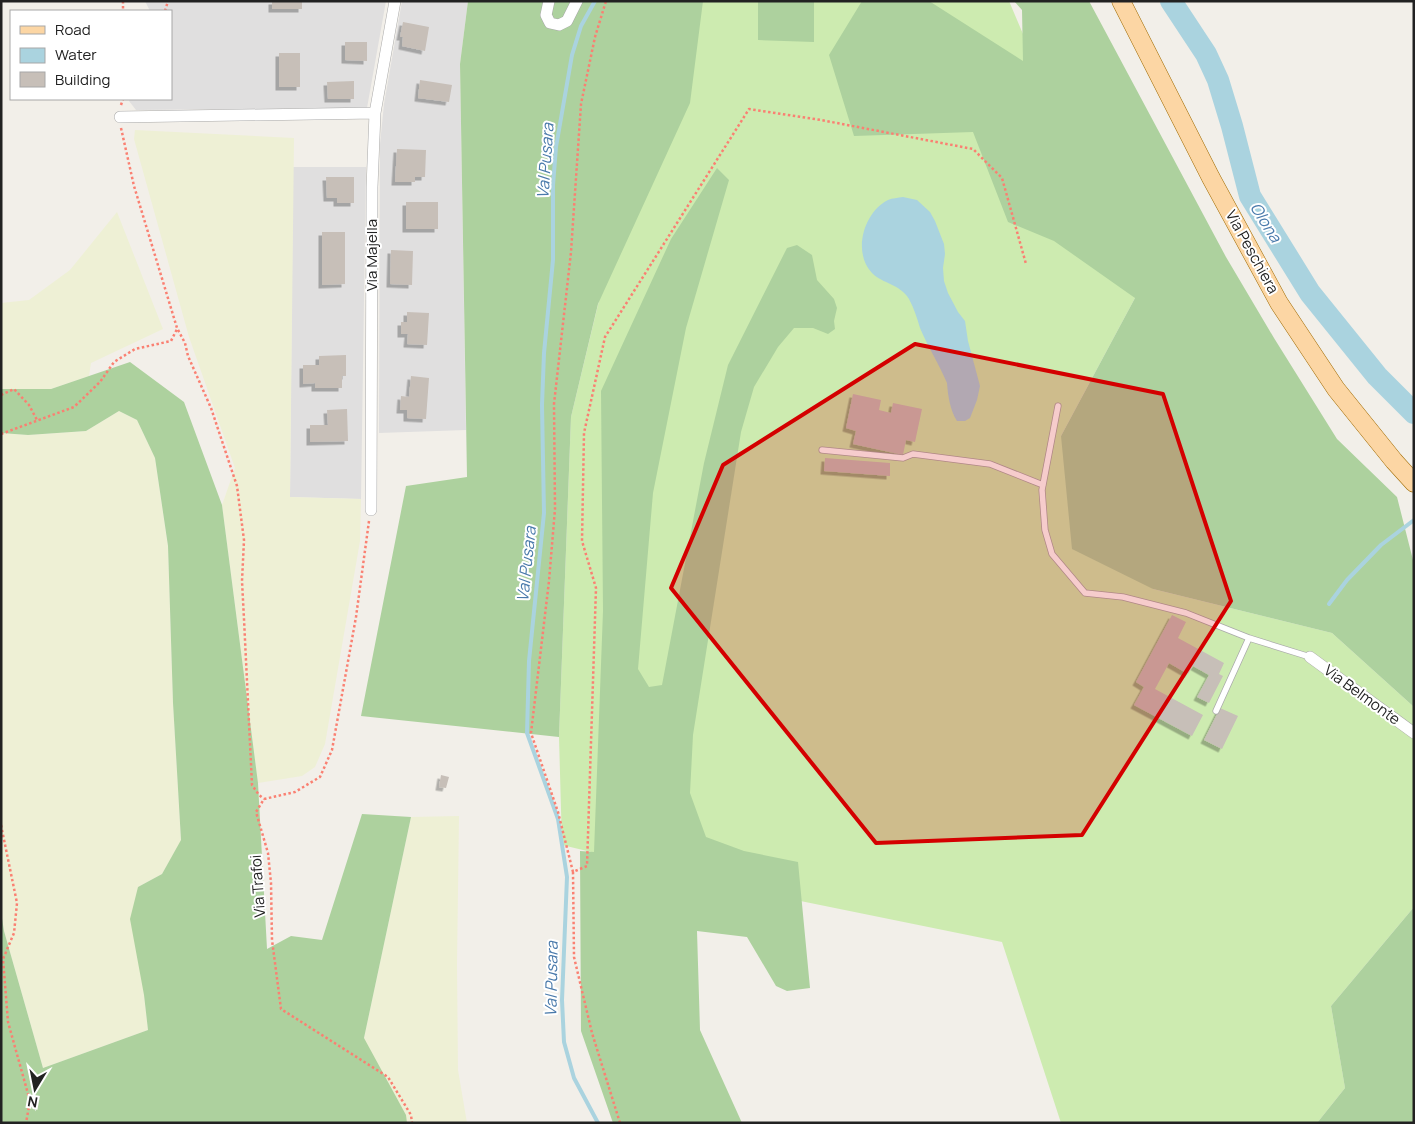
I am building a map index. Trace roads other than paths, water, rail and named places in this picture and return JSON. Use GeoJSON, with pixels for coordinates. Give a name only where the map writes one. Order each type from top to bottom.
{"type":"FeatureCollection","features":[{"type":"Feature","properties":{"kind":"main road","name":"Via Peschiera"},"geometry":{"type":"LineString","coordinates":[[1121,1],[1211,178],[1279,303],[1336,389],[1414,483]]}},
{"type":"Feature","properties":{"kind":"street","name":"Via Majella"},"geometry":{"type":"LineString","coordinates":[[371,510],[372,187],[375,113],[395,1]]}},
{"type":"Feature","properties":{"kind":"street"},"geometry":{"type":"LineString","coordinates":[[549,1],[546,15],[550,22],[558,24],[566,21],[577,1]]}},
{"type":"Feature","properties":{"kind":"street"},"geometry":{"type":"LineString","coordinates":[[120,118],[375,113]]}},
{"type":"Feature","properties":{"kind":"street","name":"Via Belmonte"},"geometry":{"type":"LineString","coordinates":[[1310,657],[1414,733]]}},
{"type":"Feature","properties":{"kind":"lane"},"geometry":{"type":"LineString","coordinates":[[1058,406],[1042,485],[1045,530],[1052,554],[1086,593],[1124,597],[1186,613],[1249,638],[1310,657]]}},
{"type":"Feature","properties":{"kind":"lane"},"geometry":{"type":"LineString","coordinates":[[822,450],[903,458],[913,454],[990,464],[1042,485]]}},
{"type":"Feature","properties":{"kind":"lane"},"geometry":{"type":"LineString","coordinates":[[1216,711],[1249,638]]}},
{"type":"Feature","properties":{"kind":"water"},"geometry":{"type":"Polygon","coordinates":[[[903,197],[917,200],[930,212],[944,244],[944,281],[948,293],[965,321],[968,341],[980,386],[970,418],[965,421],[957,421],[955,417],[950,403],[947,383],[923,335],[909,299],[901,290],[876,277],[866,264],[863,254],[864,233],[867,223],[873,214],[888,200],[903,197]]]}},
{"type":"Feature","properties":{"kind":"waterway","name":"Val Pusara"},"geometry":{"type":"LineString","coordinates":[[595,1],[581,26],[572,55],[556,147],[553,185],[553,260],[544,353],[542,405],[544,513],[529,661],[527,733],[558,819],[567,877],[562,1000],[564,1042],[574,1078],[598,1123]]}},
{"type":"Feature","properties":{"kind":"waterway","name":"Olona"},"geometry":{"type":"LineString","coordinates":[[1171,1],[1206,54],[1218,80],[1250,196],[1310,293],[1377,376],[1414,413]]}},
{"type":"Feature","properties":{"kind":"waterway"},"geometry":{"type":"LineString","coordinates":[[1329,604],[1347,580],[1381,545],[1414,520]]}}]}
